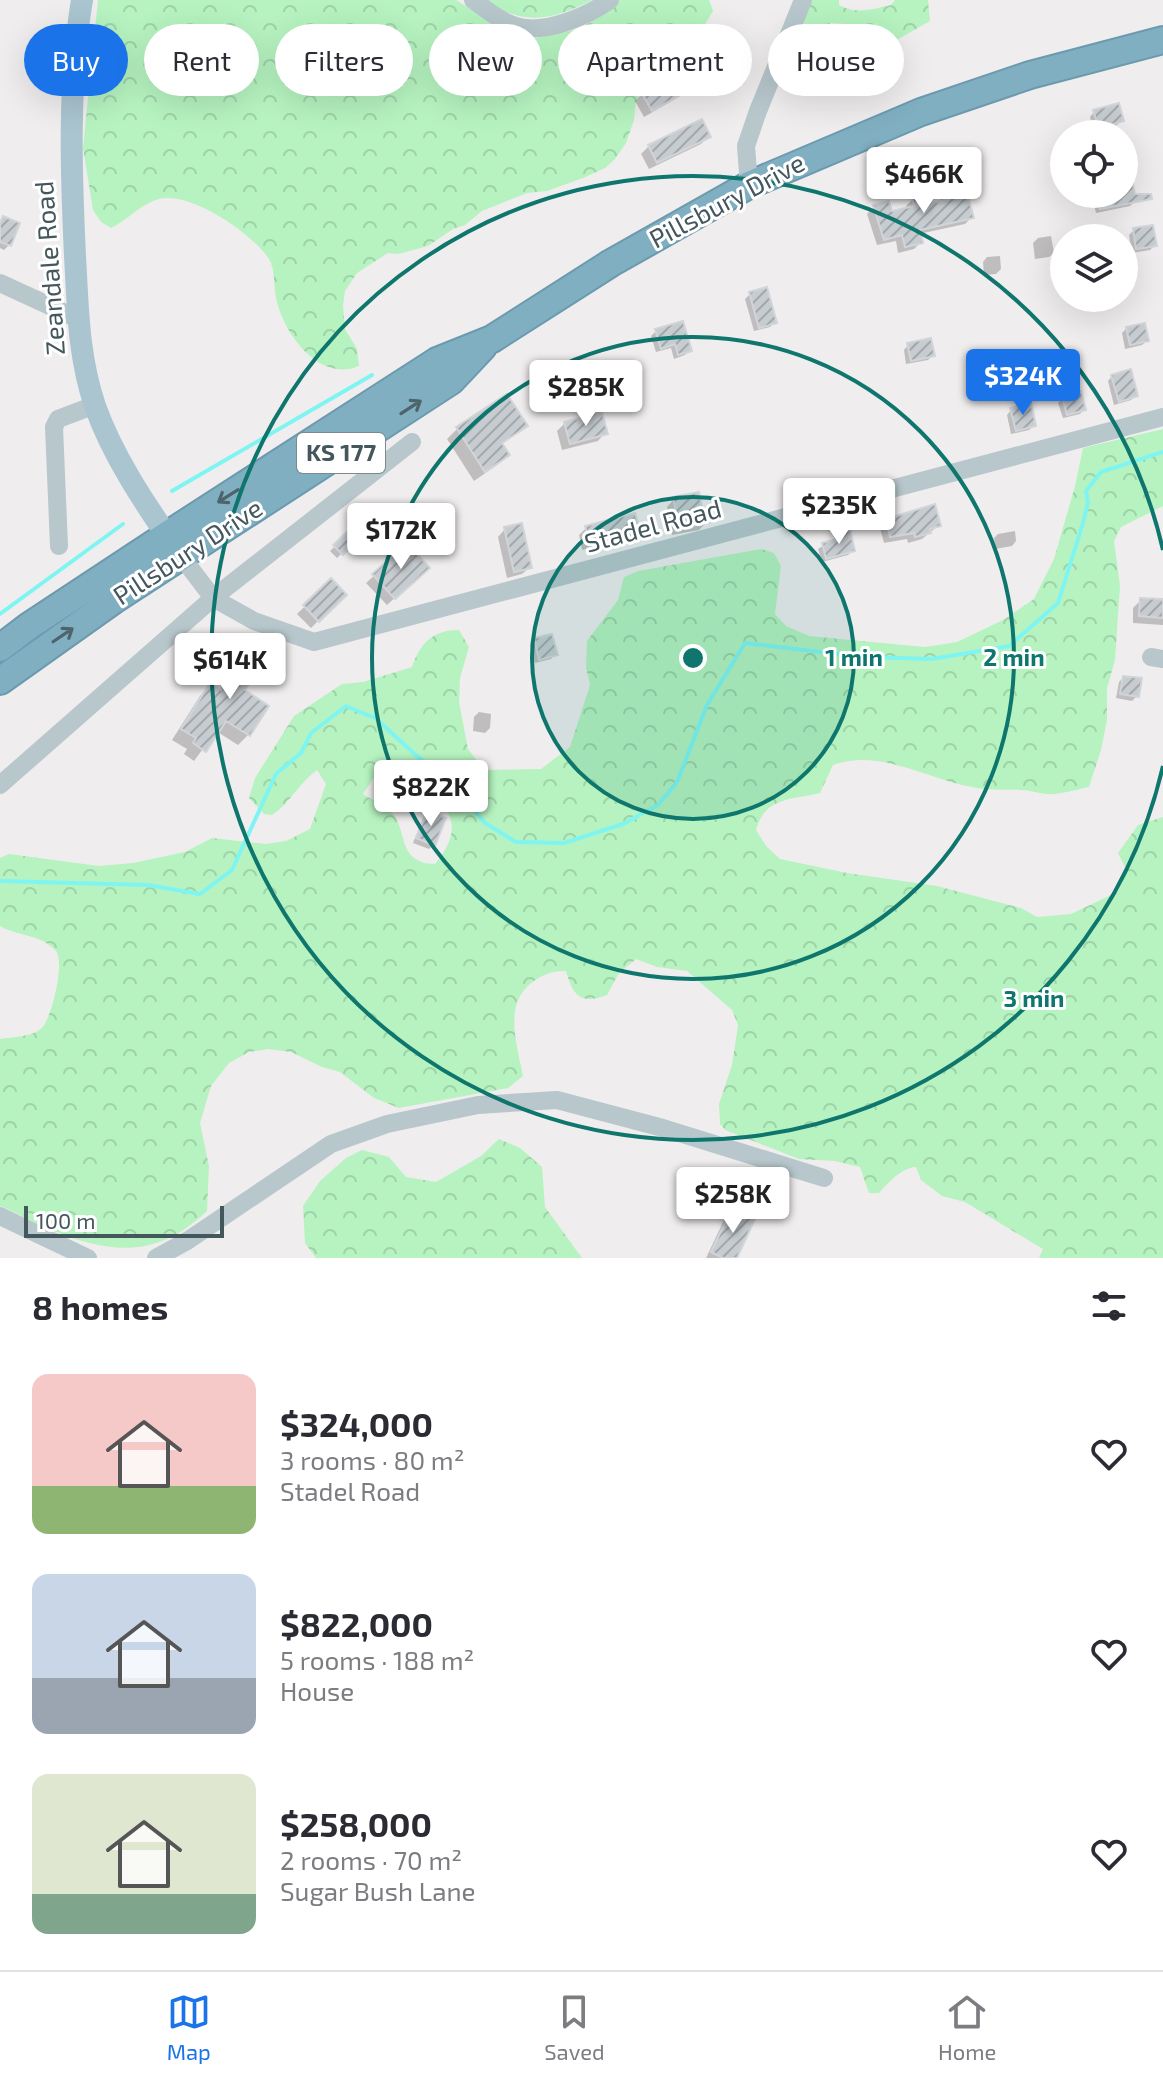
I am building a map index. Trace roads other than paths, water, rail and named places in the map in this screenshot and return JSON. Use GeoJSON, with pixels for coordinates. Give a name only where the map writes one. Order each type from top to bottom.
{"type":"FeatureCollection","features":[{"type":"Feature","properties":{"kind":"highway","name":"Pillsbury Drive"},"geometry":{"type":"LineString","coordinates":[[0,681],[174,546],[437,361],[492,339],[611,263],[749,185],[921,112],[1030,75],[1163,40]]}},
{"type":"Feature","properties":{"kind":"highway","name":"Pillsbury Drive"},"geometry":{"type":"LineString","coordinates":[[0,648],[29,626],[174,546]]}},
{"type":"Feature","properties":{"kind":"main road","name":"Zeandale Road"},"geometry":{"type":"LineString","coordinates":[[82,0],[70,153],[76,318],[95,405],[120,460],[174,546]]}},
{"type":"Feature","properties":{"kind":"street"},"geometry":{"type":"LineString","coordinates":[[473,0],[498,18],[518,27],[536,28],[581,18],[610,0]]}},
{"type":"Feature","properties":{"kind":"street"},"geometry":{"type":"LineString","coordinates":[[749,185],[746,146],[803,0]]}},
{"type":"Feature","properties":{"kind":"street"},"geometry":{"type":"LineString","coordinates":[[0,283],[76,318]]}},
{"type":"Feature","properties":{"kind":"street"},"geometry":{"type":"LineString","coordinates":[[59,546],[54,427],[58,419],[95,405]]}},
{"type":"Feature","properties":{"kind":"street","name":"Stadel Road"},"geometry":{"type":"LineString","coordinates":[[174,546],[213,598],[254,621],[314,642],[1163,417]]}},
{"type":"Feature","properties":{"kind":"street"},"geometry":{"type":"LineString","coordinates":[[0,785],[213,598],[412,442]]}},
{"type":"Feature","properties":{"kind":"street"},"geometry":{"type":"LineString","coordinates":[[156,1258],[187,1241],[331,1144],[387,1124],[478,1105],[557,1100],[663,1128],[824,1178]]}},
{"type":"Feature","properties":{"kind":"street"},"geometry":{"type":"LineString","coordinates":[[0,1216],[88,1258]]}},
{"type":"Feature","properties":{"kind":"waterway"},"geometry":{"type":"LineString","coordinates":[[172,491],[372,375]]}},
{"type":"Feature","properties":{"kind":"waterway"},"geometry":{"type":"LineString","coordinates":[[0,881],[148,885],[200,894],[232,870],[276,774],[301,753],[311,733],[346,706],[375,718],[459,794],[485,823],[516,842],[564,843],[623,824],[658,805],[677,782],[707,705],[745,643],[862,657],[932,659],[1009,646],[1058,603],[1083,523],[1088,502],[1086,491],[1101,472],[1163,452]]}},
{"type":"Feature","properties":{"kind":"waterway"},"geometry":{"type":"LineString","coordinates":[[0,614],[123,524]]}}]}
